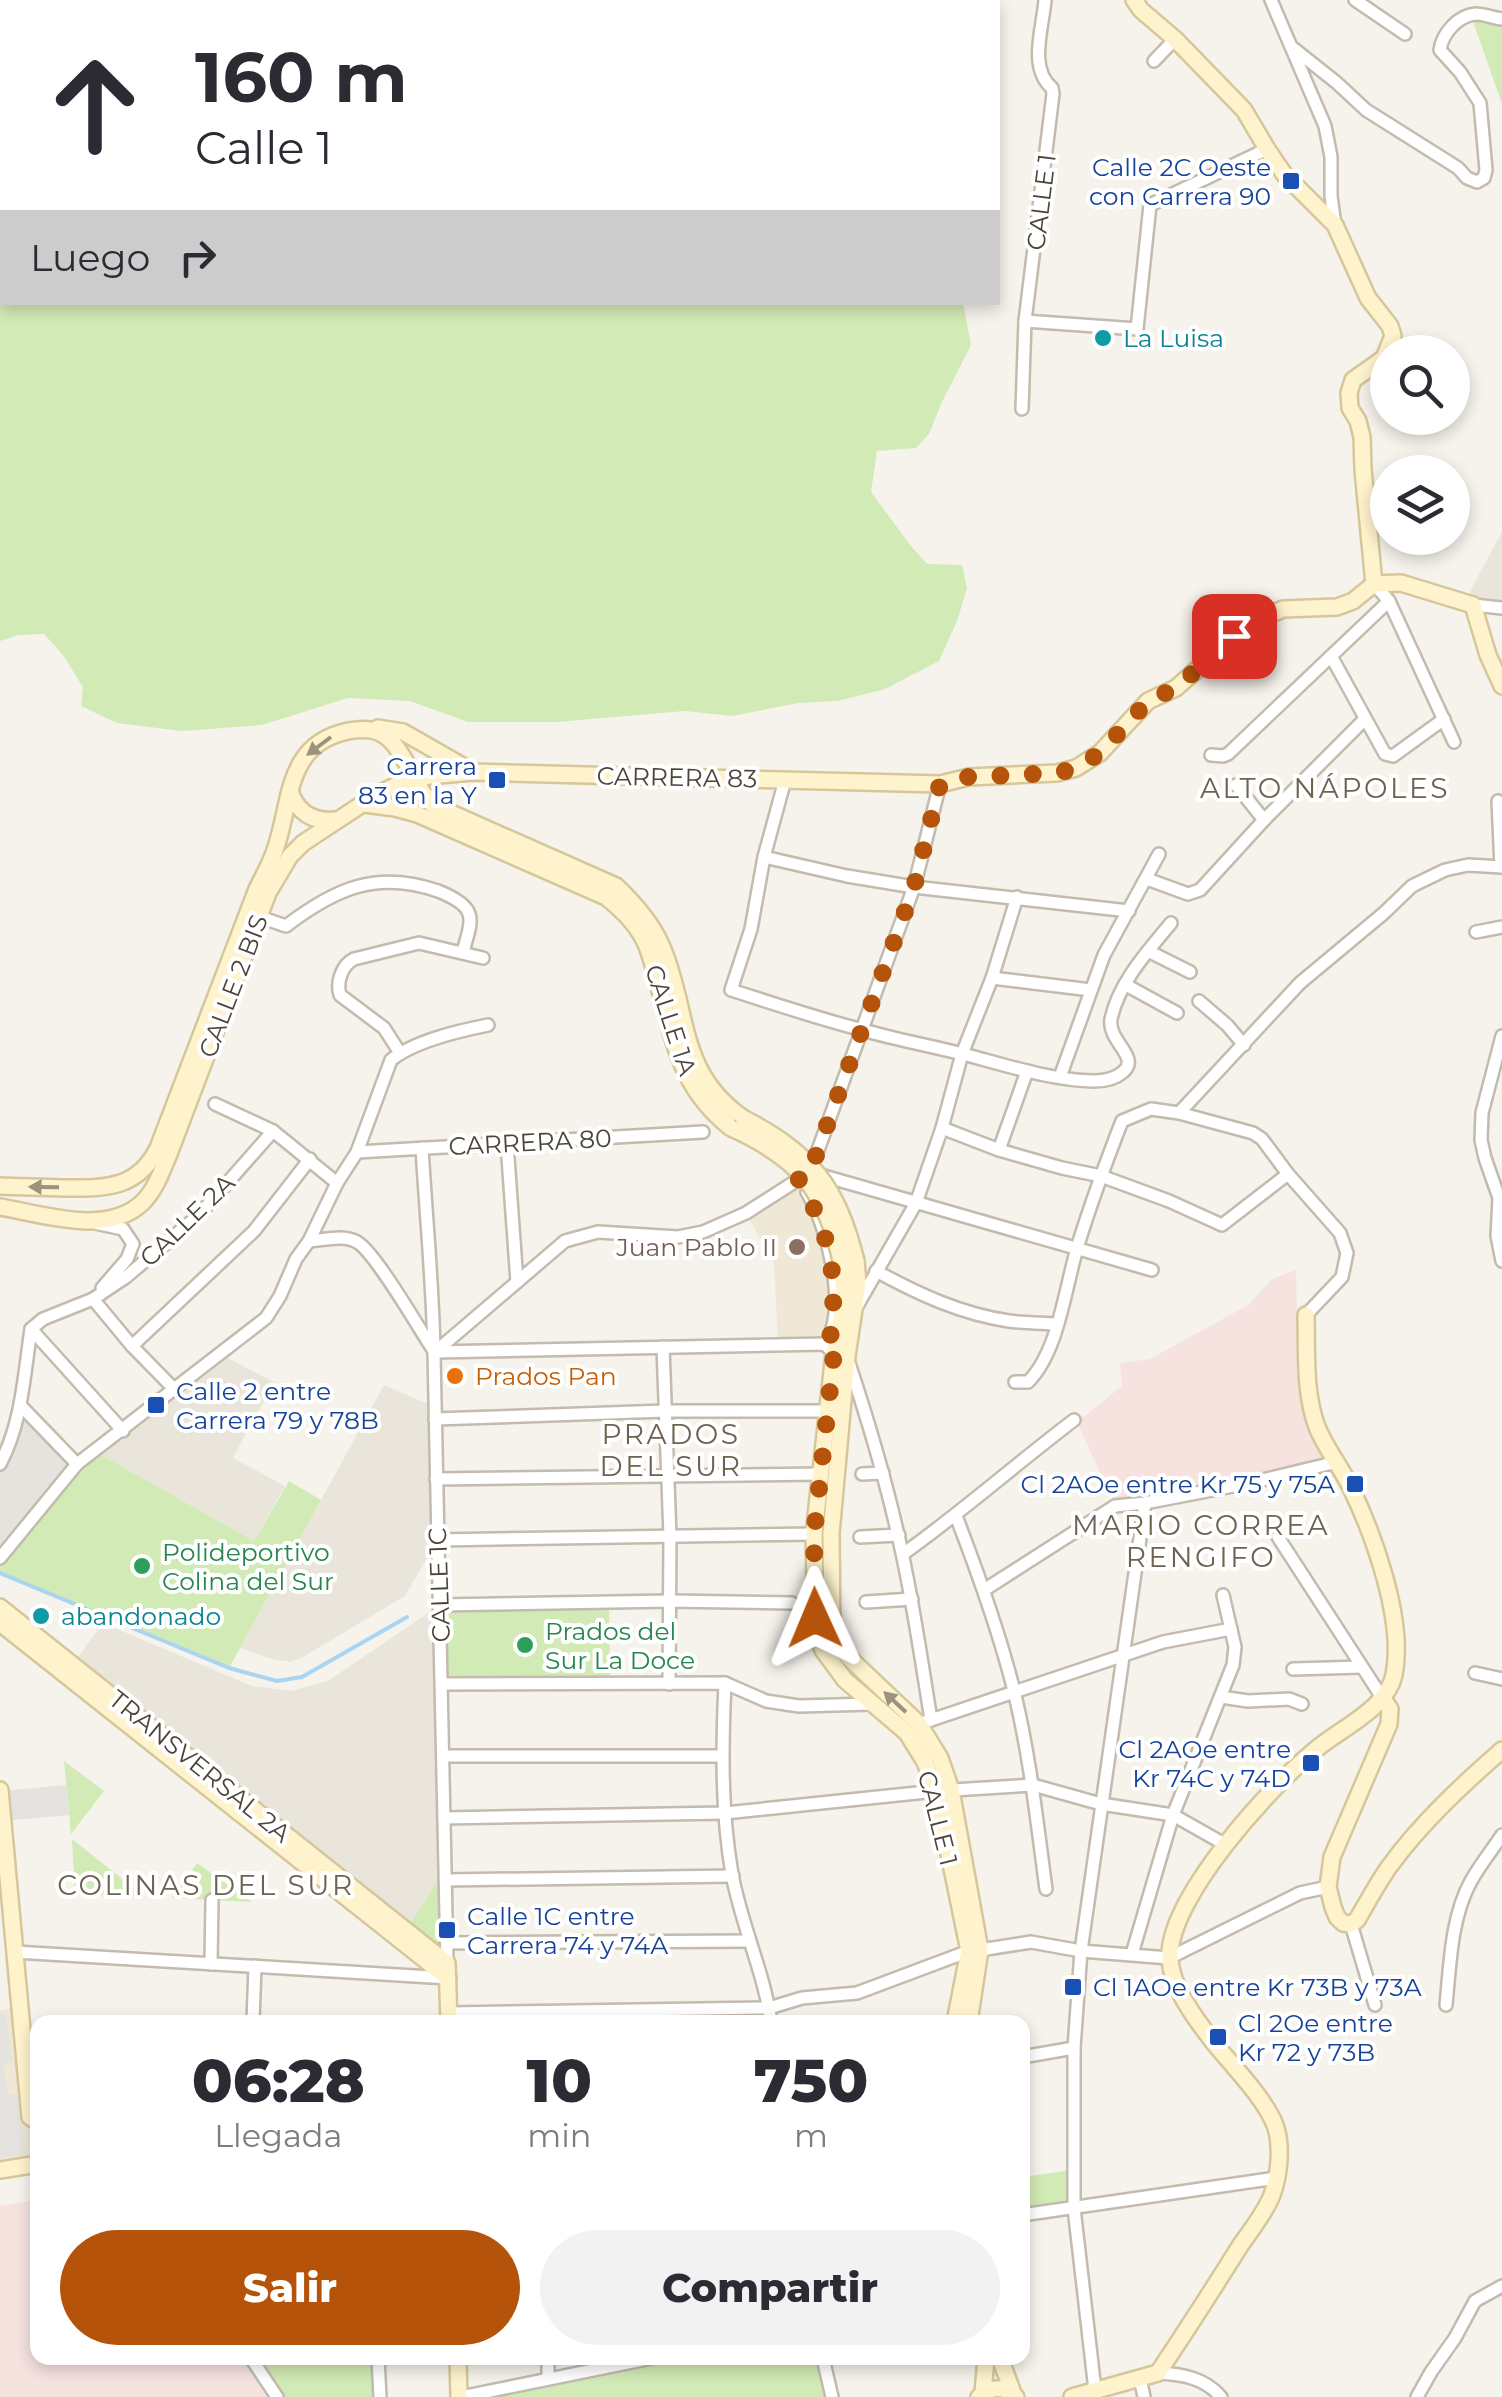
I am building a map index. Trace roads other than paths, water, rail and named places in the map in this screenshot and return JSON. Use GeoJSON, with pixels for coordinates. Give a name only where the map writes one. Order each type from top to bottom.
{"type":"FeatureCollection","features":[{"type":"Feature","properties":{"kind":"street","name":"CALLE 1"},"geometry":{"type":"LineString","coordinates":[[1022,409],[1025,321],[1053,94],[1038,64],[1045,0]]}},
{"type":"Feature","properties":{"kind":"street"},"geometry":{"type":"LineString","coordinates":[[1134,0],[1244,110],[1284,174],[1335,225]]}},
{"type":"Feature","properties":{"kind":"street"},"geometry":{"type":"LineString","coordinates":[[1271,0],[1286,40],[1293,48],[1366,110],[1477,182],[1484,178],[1486,170],[1480,104],[1440,50],[1444,36],[1458,22],[1477,14],[1502,20]]}},
{"type":"Feature","properties":{"kind":"street"},"geometry":{"type":"LineString","coordinates":[[1355,0],[1405,34]]}},
{"type":"Feature","properties":{"kind":"street"},"geometry":{"type":"LineString","coordinates":[[1477,14],[1479,0]]}},
{"type":"Feature","properties":{"kind":"street"},"geometry":{"type":"LineString","coordinates":[[1154,60],[1176,39]]}},
{"type":"Feature","properties":{"kind":"street"},"geometry":{"type":"LineString","coordinates":[[1293,48],[1325,126],[1335,225],[1368,298],[1393,336],[1384,358],[1353,380],[1349,393],[1350,408],[1362,438],[1374,584],[1389,601],[1454,742]]}},
{"type":"Feature","properties":{"kind":"street"},"geometry":{"type":"LineString","coordinates":[[1025,321],[1137,329],[1150,204],[1267,149]]}},
{"type":"Feature","properties":{"kind":"street"},"geometry":{"type":"LineString","coordinates":[[1374,584],[1401,583],[1502,608]]}},
{"type":"Feature","properties":{"kind":"street","name":"CARRERA 83"},"geometry":{"type":"LineString","coordinates":[[415,780],[473,772],[940,784],[968,777],[1058,773],[1076,768],[1100,753],[1148,701],[1176,688],[1247,626],[1283,609],[1337,606],[1353,601],[1374,584]]}},
{"type":"Feature","properties":{"kind":"street"},"geometry":{"type":"LineString","coordinates":[[1212,754],[1228,754],[1389,601]]}},
{"type":"Feature","properties":{"kind":"street"},"geometry":{"type":"LineString","coordinates":[[1474,604],[1488,655],[1502,686]]}},
{"type":"Feature","properties":{"kind":"street"},"geometry":{"type":"LineString","coordinates":[[1331,656],[1384,754],[1393,756],[1444,719]]}},
{"type":"Feature","properties":{"kind":"street"},"geometry":{"type":"LineString","coordinates":[[1147,879],[1188,894],[1200,890],[1365,719]]}},
{"type":"Feature","properties":{"kind":"street"},"geometry":{"type":"LineString","coordinates":[[367,728],[402,732],[473,772]]}},
{"type":"Feature","properties":{"kind":"street","name":"CALLE 1A"},"geometry":{"type":"LineString","coordinates":[[367,728],[390,739],[427,800],[442,811],[616,886],[634,903],[654,929],[664,951],[694,1060],[737,1123]]}},
{"type":"Feature","properties":{"kind":"street","name":"CALLE 2 BIS"},"geometry":{"type":"LineString","coordinates":[[0,1186],[113,1186],[145,1168],[158,1148],[276,849],[296,769],[313,748],[330,736],[367,728]]}},
{"type":"Feature","properties":{"kind":"street","name":"CALLE 2 BIS"},"geometry":{"type":"LineString","coordinates":[[91,1222],[126,1214],[143,1202],[154,1186],[268,893],[290,856],[334,820],[394,786],[415,780]]}},
{"type":"Feature","properties":{"kind":"street"},"geometry":{"type":"LineString","coordinates":[[785,780],[764,858],[751,928],[731,990],[862,1030],[1028,1071],[1060,1078],[1112,1079],[1126,1071],[1129,1058],[1112,1035],[1110,1023],[1126,985],[1172,923]]}},
{"type":"Feature","properties":{"kind":"street"},"geometry":{"type":"LineString","coordinates":[[434,1352],[566,1241],[598,1232],[678,1237],[703,1232],[746,1213],[804,1175],[914,887],[940,784]]}},
{"type":"Feature","properties":{"kind":"street"},"geometry":{"type":"LineString","coordinates":[[1236,785],[1264,820]]}},
{"type":"Feature","properties":{"kind":"street"},"geometry":{"type":"LineString","coordinates":[[290,791],[298,809],[306,815],[334,820]]}},
{"type":"Feature","properties":{"kind":"street"},"geometry":{"type":"LineString","coordinates":[[1179,1113],[1300,983],[1412,886],[1445,870],[1468,865],[1501,867],[1498,801]]}},
{"type":"Feature","properties":{"kind":"street","name":"CALLE 1A"},"geometry":{"type":"LineString","coordinates":[[364,804],[417,814],[606,897],[626,913],[642,936],[680,1063],[700,1098],[714,1115],[776,1136],[806,1160],[830,1190],[846,1224],[849,1263],[835,1351]]}},
{"type":"Feature","properties":{"kind":"street"},"geometry":{"type":"LineString","coordinates":[[1060,1078],[1104,954],[1159,854]]}},
{"type":"Feature","properties":{"kind":"street"},"geometry":{"type":"LineString","coordinates":[[764,858],[914,887],[1129,910]]}},
{"type":"Feature","properties":{"kind":"street"},"geometry":{"type":"LineString","coordinates":[[260,917],[286,926],[316,904],[359,885],[380,881],[417,884],[450,895],[467,909],[470,919],[463,952]]}},
{"type":"Feature","properties":{"kind":"street","name":"CALLE 1"},"geometry":{"type":"LineString","coordinates":[[925,1722],[857,1668],[837,1644],[832,1630],[835,1351],[916,1203],[962,1054],[992,978],[1017,897]]}},
{"type":"Feature","properties":{"kind":"street"},"geometry":{"type":"LineString","coordinates":[[1476,932],[1502,927]]}},
{"type":"Feature","properties":{"kind":"street"},"geometry":{"type":"LineString","coordinates":[[400,1052],[384,1028],[340,995],[342,970],[347,963],[419,943],[483,958]]}},
{"type":"Feature","properties":{"kind":"street"},"geometry":{"type":"LineString","coordinates":[[1148,951],[1190,972]]}},
{"type":"Feature","properties":{"kind":"street"},"geometry":{"type":"LineString","coordinates":[[992,978],[1092,990]]}},
{"type":"Feature","properties":{"kind":"street"},"geometry":{"type":"LineString","coordinates":[[1126,985],[1178,1013]]}},
{"type":"Feature","properties":{"kind":"street"},"geometry":{"type":"LineString","coordinates":[[1200,1001],[1244,1045]]}},
{"type":"Feature","properties":{"kind":"street"},"geometry":{"type":"LineString","coordinates":[[0,1558],[78,1464],[266,1318],[337,1182],[357,1152],[391,1060],[400,1052],[488,1024]]}},
{"type":"Feature","properties":{"kind":"street"},"geometry":{"type":"LineString","coordinates":[[1502,1036],[1482,1113],[1484,1158],[1499,1198],[1497,1236],[1502,1262]]}},
{"type":"Feature","properties":{"kind":"street"},"geometry":{"type":"LineString","coordinates":[[1000,1150],[1028,1071]]}},
{"type":"Feature","properties":{"kind":"street"},"geometry":{"type":"LineString","coordinates":[[215,1104],[274,1131],[337,1182]]}},
{"type":"Feature","properties":{"kind":"street"},"geometry":{"type":"LineString","coordinates":[[1016,1382],[1032,1378],[1050,1345],[1077,1248],[1122,1121],[1151,1109],[1253,1133],[1340,1233],[1347,1253],[1342,1277],[1306,1315],[1310,1402],[1318,1430],[1370,1530],[1391,1608],[1396,1654],[1393,1678],[1383,1699],[1316,1749],[1261,1801],[1188,1900],[1175,1926],[1169,1958],[1180,1994],[1268,2110],[1280,2151],[1272,2196],[1150,2375],[1144,2397]]}},
{"type":"Feature","properties":{"kind":"street"},"geometry":{"type":"LineString","coordinates":[[942,1128],[1000,1150],[1101,1176],[1222,1224],[1288,1174]]}},
{"type":"Feature","properties":{"kind":"street","name":"CALLE 2A"},"geometry":{"type":"LineString","coordinates":[[30,1329],[43,1319],[93,1299],[126,1277],[199,1215],[274,1131]]}},
{"type":"Feature","properties":{"kind":"street","name":"CARRERA 80"},"geometry":{"type":"LineString","coordinates":[[357,1152],[703,1132]]}},
{"type":"Feature","properties":{"kind":"street"},"geometry":{"type":"LineString","coordinates":[[507,1144],[517,1282]]}},
{"type":"Feature","properties":{"kind":"street","name":"CALLE 1C"},"geometry":{"type":"LineString","coordinates":[[422,1148],[434,1352],[447,1943],[454,2015]]}},
{"type":"Feature","properties":{"kind":"street"},"geometry":{"type":"LineString","coordinates":[[132,1346],[254,1232],[310,1158]]}},
{"type":"Feature","properties":{"kind":"street","name":"CALLE 1"},"geometry":{"type":"LineString","coordinates":[[804,1175],[833,1267],[830,1339],[868,1420],[912,1599],[925,1722],[940,1758],[974,1950],[969,2015]]}},
{"type":"Feature","properties":{"kind":"street"},"geometry":{"type":"LineString","coordinates":[[804,1175],[1152,1270]]}},
{"type":"Feature","properties":{"kind":"street"},"geometry":{"type":"LineString","coordinates":[[0,1206],[91,1222]]}},
{"type":"Feature","properties":{"kind":"street","name":"CALLE 2A"},"geometry":{"type":"LineString","coordinates":[[91,1222],[123,1229],[133,1244],[127,1259],[93,1299]]}},
{"type":"Feature","properties":{"kind":"street"},"geometry":{"type":"LineString","coordinates":[[309,1241],[342,1238],[357,1242],[371,1254],[434,1352]]}},
{"type":"Feature","properties":{"kind":"street","name":"CALLE 1A"},"geometry":{"type":"LineString","coordinates":[[849,1263],[858,1284],[856,1308]]}},
{"type":"Feature","properties":{"kind":"street"},"geometry":{"type":"LineString","coordinates":[[876,1271],[918,1294],[962,1310],[1009,1321],[1057,1324]]}},
{"type":"Feature","properties":{"kind":"street"},"geometry":{"type":"LineString","coordinates":[[93,1299],[175,1390]]}},
{"type":"Feature","properties":{"kind":"street"},"geometry":{"type":"LineString","coordinates":[[30,1329],[123,1431]]}},
{"type":"Feature","properties":{"kind":"street"},"geometry":{"type":"LineString","coordinates":[[0,1464],[10,1445],[20,1405],[30,1329]]}},
{"type":"Feature","properties":{"kind":"street"},"geometry":{"type":"LineString","coordinates":[[434,1352],[663,1348],[835,1351]]}},
{"type":"Feature","properties":{"kind":"street"},"geometry":{"type":"LineString","coordinates":[[663,1348],[670,1536],[669,1684]]}},
{"type":"Feature","properties":{"kind":"street"},"geometry":{"type":"LineString","coordinates":[[20,1405],[78,1464]]}},
{"type":"Feature","properties":{"kind":"street"},"geometry":{"type":"LineString","coordinates":[[435,1419],[665,1411],[835,1412],[868,1420]]}},
{"type":"Feature","properties":{"kind":"street","name":"CALLE 1"},"geometry":{"type":"LineString","coordinates":[[835,1412],[821,1474],[814,1534],[815,1618],[822,1650],[845,1680],[907,1734],[943,1791]]}},
{"type":"Feature","properties":{"kind":"street"},"geometry":{"type":"LineString","coordinates":[[903,1554],[1074,1420]]}},
{"type":"Feature","properties":{"kind":"street"},"geometry":{"type":"LineString","coordinates":[[984,1590],[1115,1506],[1254,1482],[1337,1462]]}},
{"type":"Feature","properties":{"kind":"street"},"geometry":{"type":"LineString","coordinates":[[862,1474],[883,1473]]}},
{"type":"Feature","properties":{"kind":"street"},"geometry":{"type":"LineString","coordinates":[[436,1479],[821,1474]]}},
{"type":"Feature","properties":{"kind":"street"},"geometry":{"type":"LineString","coordinates":[[1095,2390],[1074,2208],[1074,2048],[1081,1951],[1144,1503]]}},
{"type":"Feature","properties":{"kind":"street"},"geometry":{"type":"LineString","coordinates":[[956,1516],[984,1590],[1014,1691],[1033,1785],[1046,1889]]}},
{"type":"Feature","properties":{"kind":"street"},"geometry":{"type":"LineString","coordinates":[[437,1540],[814,1534]]}},
{"type":"Feature","properties":{"kind":"street"},"geometry":{"type":"LineString","coordinates":[[860,1537],[899,1536]]}},
{"type":"Feature","properties":{"kind":"street"},"geometry":{"type":"LineString","coordinates":[[1278,1538],[1390,1709],[1389,1724],[1332,1856],[1328,1886],[1337,1917],[1351,1924]]}},
{"type":"Feature","properties":{"kind":"street"},"geometry":{"type":"LineString","coordinates":[[1132,1954],[1173,1815],[1233,1665],[1235,1648],[1222,1595]]}},
{"type":"Feature","properties":{"kind":"street"},"geometry":{"type":"LineString","coordinates":[[866,1602],[912,1599]]}},
{"type":"Feature","properties":{"kind":"street"},"geometry":{"type":"LineString","coordinates":[[440,1605],[792,1603]]}},
{"type":"Feature","properties":{"kind":"street","name":"TRANSVERSAL 2A"},"geometry":{"type":"LineString","coordinates":[[0,1606],[448,1971]]}},
{"type":"Feature","properties":{"kind":"street","name":"TRANSVERSAL 2A"},"geometry":{"type":"LineString","coordinates":[[0,1622],[448,1971]]}},
{"type":"Feature","properties":{"kind":"street"},"geometry":{"type":"LineString","coordinates":[[925,1722],[1162,1642],[1231,1629]]}},
{"type":"Feature","properties":{"kind":"street"},"geometry":{"type":"LineString","coordinates":[[1293,1669],[1362,1667]]}},
{"type":"Feature","properties":{"kind":"street"},"geometry":{"type":"LineString","coordinates":[[1475,1673],[1502,1679]]}},
{"type":"Feature","properties":{"kind":"street"},"geometry":{"type":"LineString","coordinates":[[726,1683],[722,1756],[733,1876],[771,2015]]}},
{"type":"Feature","properties":{"kind":"street"},"geometry":{"type":"LineString","coordinates":[[442,1684],[726,1683],[766,1701],[799,1706],[872,1704]]}},
{"type":"Feature","properties":{"kind":"street"},"geometry":{"type":"LineString","coordinates":[[1221,1697],[1248,1701],[1289,1699],[1302,1704]]}},
{"type":"Feature","properties":{"kind":"street"},"geometry":{"type":"LineString","coordinates":[[1351,1924],[1413,1838],[1470,1777],[1502,1750]]}},
{"type":"Feature","properties":{"kind":"street"},"geometry":{"type":"LineString","coordinates":[[443,1756],[722,1756]]}},
{"type":"Feature","properties":{"kind":"street"},"geometry":{"type":"LineString","coordinates":[[444,1818],[725,1813],[1033,1785],[1101,1804],[1173,1815],[1226,1845]]}},
{"type":"Feature","properties":{"kind":"street"},"geometry":{"type":"LineString","coordinates":[[0,1790],[30,2117]]}},
{"type":"Feature","properties":{"kind":"street"},"geometry":{"type":"LineString","coordinates":[[1446,2005],[1461,1909],[1470,1882],[1502,1834]]}},
{"type":"Feature","properties":{"kind":"street"},"geometry":{"type":"LineString","coordinates":[[446,1880],[733,1876]]}},
{"type":"Feature","properties":{"kind":"street"},"geometry":{"type":"LineString","coordinates":[[672,2015],[770,2008],[802,1998],[857,1993],[974,1950],[1031,1942],[1081,1951],[1169,1958],[1300,1894],[1328,1886]]}},
{"type":"Feature","properties":{"kind":"street"},"geometry":{"type":"LineString","coordinates":[[211,1964],[212,1900]]}},
{"type":"Feature","properties":{"kind":"street"},"geometry":{"type":"LineString","coordinates":[[1351,1924],[1376,2005]]}},
{"type":"Feature","properties":{"kind":"street"},"geometry":{"type":"LineString","coordinates":[[447,1943],[750,1941]]}},
{"type":"Feature","properties":{"kind":"street","name":"CALLE 1"},"geometry":{"type":"LineString","coordinates":[[957,2015],[974,1950]]}},
{"type":"Feature","properties":{"kind":"street"},"geometry":{"type":"LineString","coordinates":[[15,1952],[255,1966],[448,1971]]}},
{"type":"Feature","properties":{"kind":"street"},"geometry":{"type":"LineString","coordinates":[[252,2015],[255,1966]]}},
{"type":"Feature","properties":{"kind":"street"},"geometry":{"type":"LineString","coordinates":[[1030,2056],[1074,2048]]}},
{"type":"Feature","properties":{"kind":"street"},"geometry":{"type":"LineString","coordinates":[[0,2170],[30,2165]]}},
{"type":"Feature","properties":{"kind":"street"},"geometry":{"type":"LineString","coordinates":[[1030,2215],[1276,2178]]}},
{"type":"Feature","properties":{"kind":"street"},"geometry":{"type":"LineString","coordinates":[[1417,2397],[1475,2301],[1502,2286]]}},
{"type":"Feature","properties":{"kind":"street"},"geometry":{"type":"LineString","coordinates":[[256,2365],[278,2397]]}},
{"type":"Feature","properties":{"kind":"street"},"geometry":{"type":"LineString","coordinates":[[378,2365],[380,2397]]}},
{"type":"Feature","properties":{"kind":"street"},"geometry":{"type":"LineString","coordinates":[[458,2365],[460,2397],[617,2365]]}},
{"type":"Feature","properties":{"kind":"street"},"geometry":{"type":"LineString","coordinates":[[548,2365],[548,2379]]}},
{"type":"Feature","properties":{"kind":"street"},"geometry":{"type":"LineString","coordinates":[[825,2365],[832,2397]]}},
{"type":"Feature","properties":{"kind":"street"},"geometry":{"type":"LineString","coordinates":[[985,2365],[981,2395],[1000,2388],[1017,2396]]}},
{"type":"Feature","properties":{"kind":"street"},"geometry":{"type":"LineString","coordinates":[[1003,2365],[1017,2396]]}},
{"type":"Feature","properties":{"kind":"street"},"geometry":{"type":"LineString","coordinates":[[1072,2397],[1150,2375],[1192,2378],[1221,2397]]}},
{"type":"Feature","properties":{"kind":"waterway"},"geometry":{"type":"LineString","coordinates":[[0,1573],[229,1668],[277,1681],[302,1677],[407,1617]]}},
{"type":"Feature","properties":{"kind":"place","name":"Calle 2C Oeste con Carrera 90"},"geometry":{"type":"Point","coordinates":[1291,181]}},
{"type":"Feature","properties":{"kind":"place","name":"La Luisa"},"geometry":{"type":"Point","coordinates":[1103,338]}},
{"type":"Feature","properties":{"kind":"place","name":"Carrera 83 en la Y"},"geometry":{"type":"Point","coordinates":[497,780]}},
{"type":"Feature","properties":{"kind":"place","name":"Juan Pablo II"},"geometry":{"type":"Point","coordinates":[797,1247]}},
{"type":"Feature","properties":{"kind":"place","name":"Prados Pan"},"geometry":{"type":"Point","coordinates":[455,1376]}},
{"type":"Feature","properties":{"kind":"place","name":"Calle 2 entre Carrera 79 y 78B"},"geometry":{"type":"Point","coordinates":[156,1405]}},
{"type":"Feature","properties":{"kind":"place","name":"Cl 2AOe entre Kr 75 y 75A"},"geometry":{"type":"Point","coordinates":[1355,1484]}},
{"type":"Feature","properties":{"kind":"place","name":"Polideportivo Colina del Sur"},"geometry":{"type":"Point","coordinates":[142,1566]}},
{"type":"Feature","properties":{"kind":"place","name":"abandonado"},"geometry":{"type":"Point","coordinates":[41,1616]}},
{"type":"Feature","properties":{"kind":"place","name":"Prados del Sur La Doce"},"geometry":{"type":"Point","coordinates":[525,1645]}},
{"type":"Feature","properties":{"kind":"place","name":"Cl 2AOe entre Kr 74C y 74D"},"geometry":{"type":"Point","coordinates":[1311,1763]}},
{"type":"Feature","properties":{"kind":"place","name":"Calle 1C entre Carrera 74 y 74A"},"geometry":{"type":"Point","coordinates":[447,1930]}},
{"type":"Feature","properties":{"kind":"place","name":"Cl 1AOe entre Kr 73B y 73A"},"geometry":{"type":"Point","coordinates":[1073,1987]}},
{"type":"Feature","properties":{"kind":"place","name":"Cl 2Oe entre Kr 72 y 73B"},"geometry":{"type":"Point","coordinates":[1218,2037]}},
{"type":"Feature","properties":{"kind":"district","name":"ALTO NÁPOLES"},"geometry":{"type":"Point","coordinates":[1325,788]}},
{"type":"Feature","properties":{"kind":"district","name":"PRADOS DEL SUR"},"geometry":{"type":"Point","coordinates":[671,1450]}},
{"type":"Feature","properties":{"kind":"district","name":"MARIO CORREA RENGIFO"},"geometry":{"type":"Point","coordinates":[1201,1541]}},
{"type":"Feature","properties":{"kind":"district","name":"COLINAS DEL SUR"},"geometry":{"type":"Point","coordinates":[206,1885]}}]}
